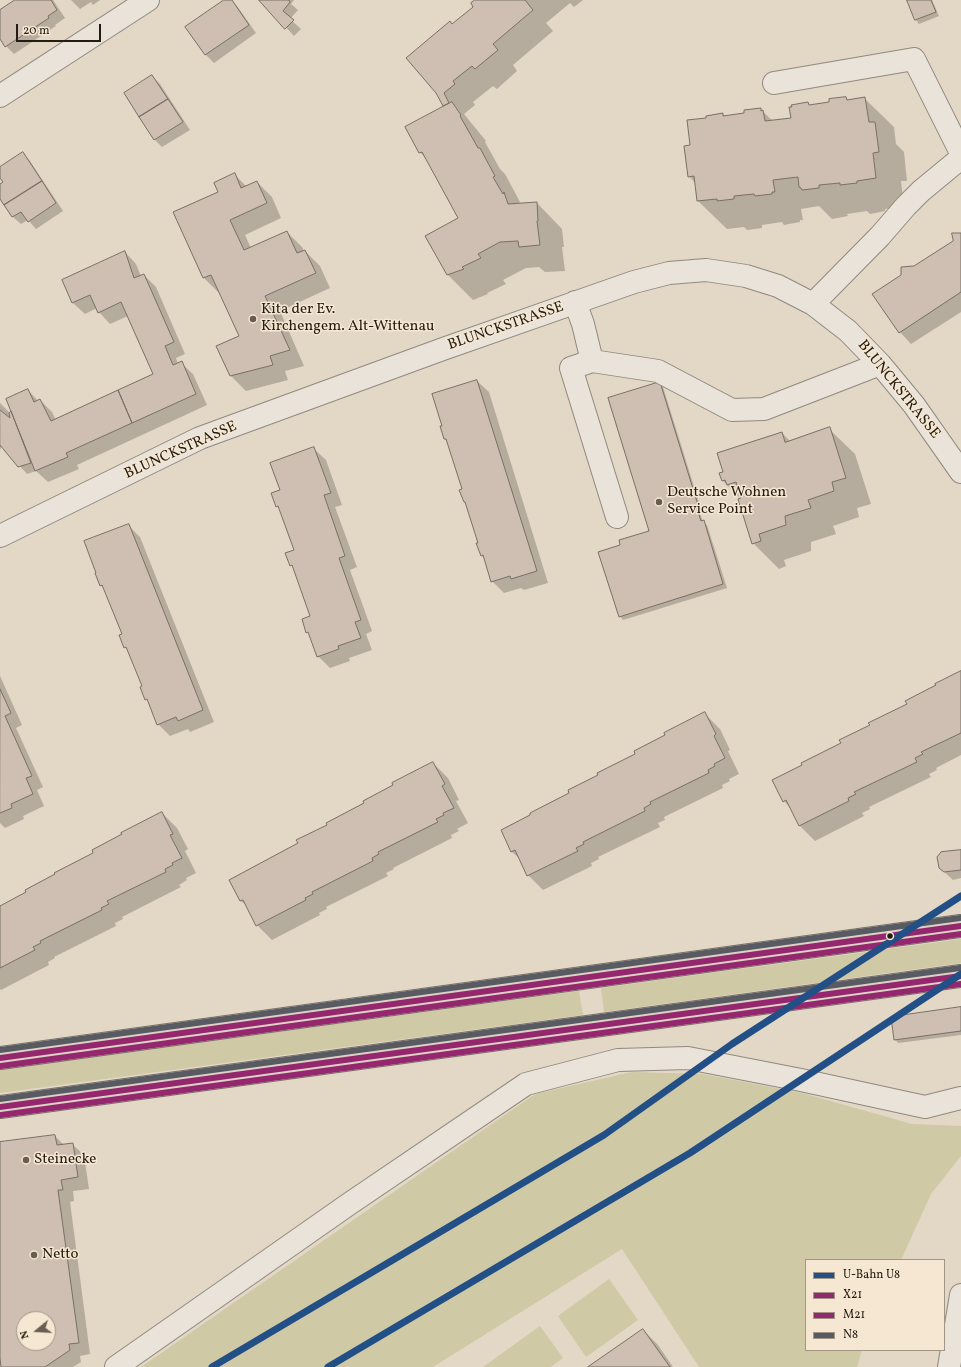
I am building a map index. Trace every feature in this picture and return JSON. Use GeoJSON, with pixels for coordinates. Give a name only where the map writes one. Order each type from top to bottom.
{"type":"FeatureCollection","features":[{"type":"Feature","properties":{"kind":"main road"},"geometry":{"type":"LineString","coordinates":[[0,1058],[961,926]]}},
{"type":"Feature","properties":{"kind":"main road"},"geometry":{"type":"LineString","coordinates":[[0,1107],[961,976]]}},
{"type":"Feature","properties":{"kind":"street"},"geometry":{"type":"LineString","coordinates":[[0,96],[148,0]]}},
{"type":"Feature","properties":{"kind":"street"},"geometry":{"type":"LineString","coordinates":[[774,82],[914,59],[961,153]]}},
{"type":"Feature","properties":{"kind":"street"},"geometry":{"type":"LineString","coordinates":[[813,304],[880,236],[921,191],[961,158]]}},
{"type":"Feature","properties":{"kind":"street","name":"BLUNCKSTRASSE"},"geometry":{"type":"LineString","coordinates":[[0,536],[200,438],[634,282],[669,273],[706,270],[746,276],[778,286],[813,304],[848,331],[880,364],[914,405],[961,472]]}},
{"type":"Feature","properties":{"kind":"street"},"geometry":{"type":"LineString","coordinates":[[575,302],[583,324],[592,361]]}},
{"type":"Feature","properties":{"kind":"street"},"geometry":{"type":"LineString","coordinates":[[617,517],[571,368],[592,361],[658,371],[732,410],[764,409],[880,364]]}},
{"type":"Feature","properties":{"kind":"street"},"geometry":{"type":"LineString","coordinates":[[116,1367],[349,1204],[526,1084],[618,1060],[688,1058],[802,1080],[925,1107],[961,1098]]}},
{"type":"Feature","properties":{"kind":"street"},"geometry":{"type":"LineString","coordinates":[[949,1367],[961,1295]]}},
{"type":"Feature","properties":{"kind":"shaded area"},"geometry":{"type":"Polygon","coordinates":[[[961,939],[961,963],[604,1012],[601,988],[961,939]]]}},
{"type":"Feature","properties":{"kind":"shaded area"},"geometry":{"type":"Polygon","coordinates":[[[579,991],[583,1015],[0,1093],[0,1069],[579,991]]]}},
{"type":"Feature","properties":{"kind":"shaded area"},"geometry":{"type":"Polygon","coordinates":[[[632,1072],[703,1074],[802,1093],[912,1124],[961,1126],[961,1156],[931,1194],[901,1259],[805,1259],[805,1351],[862,1351],[857,1367],[699,1367],[622,1249],[433,1367],[141,1367],[535,1094],[632,1072]]]}},
{"type":"Feature","properties":{"kind":"shaded area"},"geometry":{"type":"Polygon","coordinates":[[[609,1279],[638,1320],[586,1357],[558,1316],[609,1279]]]}},
{"type":"Feature","properties":{"kind":"shaded area"},"geometry":{"type":"Polygon","coordinates":[[[540,1326],[563,1358],[551,1367],[483,1367],[540,1326]]]}},
{"type":"Feature","properties":{"kind":"building"},"geometry":{"type":"Polygon","coordinates":[[[15,0],[51,0],[57,10],[48,16],[49,18],[5,47],[0,39],[0,10],[15,0]]]}},
{"type":"Feature","properties":{"kind":"building"},"geometry":{"type":"Polygon","coordinates":[[[224,0],[232,0],[249,25],[205,55],[185,27],[224,0]]]}},
{"type":"Feature","properties":{"kind":"building"},"geometry":{"type":"Polygon","coordinates":[[[259,0],[289,0],[290,2],[283,11],[294,20],[285,29],[259,0]]]}},
{"type":"Feature","properties":{"kind":"building"},"geometry":{"type":"Polygon","coordinates":[[[475,0],[525,0],[533,10],[493,44],[498,50],[475,69],[472,66],[453,81],[455,84],[444,93],[449,103],[443,106],[436,93],[406,58],[450,21],[452,24],[473,7],[471,3],[475,0]]]}},
{"type":"Feature","properties":{"kind":"building"},"geometry":{"type":"Polygon","coordinates":[[[907,0],[931,0],[936,12],[915,20],[907,0]]]}},
{"type":"Feature","properties":{"kind":"building"},"geometry":{"type":"Polygon","coordinates":[[[152,75],[168,99],[139,117],[124,93],[152,75]]]}},
{"type":"Feature","properties":{"kind":"building"},"geometry":{"type":"Polygon","coordinates":[[[846,97],[847,100],[865,97],[869,122],[875,122],[879,152],[873,153],[876,178],[857,181],[857,183],[819,185],[819,188],[802,190],[799,187],[798,177],[773,180],[775,192],[772,192],[772,194],[734,196],[734,199],[717,201],[717,199],[697,201],[694,176],[688,177],[684,146],[690,145],[687,120],[706,118],[706,116],[723,113],[723,116],[744,113],[744,110],[761,108],[761,111],[763,110],[765,121],[791,118],[789,107],[792,107],[791,105],[808,102],[809,105],[829,102],[829,99],[846,97]]]}},
{"type":"Feature","properties":{"kind":"building"},"geometry":{"type":"Polygon","coordinates":[[[168,99],[183,122],[154,140],[139,117],[168,99]]]}},
{"type":"Feature","properties":{"kind":"building"},"geometry":{"type":"Polygon","coordinates":[[[452,102],[461,115],[460,116],[478,148],[480,148],[495,176],[493,177],[503,194],[504,192],[508,204],[537,202],[537,221],[540,245],[519,247],[518,241],[500,242],[478,254],[481,258],[462,267],[464,269],[447,275],[425,236],[458,218],[422,152],[419,153],[405,127],[452,102]]]}},
{"type":"Feature","properties":{"kind":"building"},"geometry":{"type":"Polygon","coordinates":[[[23,152],[42,181],[4,205],[0,199],[0,184],[3,182],[0,178],[0,167],[23,152]]]}},
{"type":"Feature","properties":{"kind":"building"},"geometry":{"type":"Polygon","coordinates":[[[235,173],[241,188],[257,181],[267,203],[230,220],[244,250],[287,231],[297,253],[305,250],[316,273],[265,296],[290,350],[270,356],[273,365],[230,376],[216,346],[239,336],[211,275],[203,278],[173,212],[218,192],[214,183],[235,173]]]}},
{"type":"Feature","properties":{"kind":"building"},"geometry":{"type":"Polygon","coordinates":[[[42,181],[56,203],[28,222],[21,212],[12,217],[4,205],[42,181]]]}},
{"type":"Feature","properties":{"kind":"building"},"geometry":{"type":"Polygon","coordinates":[[[952,233],[961,233],[961,292],[899,333],[872,294],[901,275],[901,267],[914,266],[953,241],[952,233]]]}},
{"type":"Feature","properties":{"kind":"building"},"geometry":{"type":"Polygon","coordinates":[[[125,251],[134,278],[144,274],[174,342],[165,346],[173,365],[182,361],[196,394],[132,423],[118,390],[153,374],[121,302],[98,313],[90,295],[72,303],[62,280],[125,251]]]}},
{"type":"Feature","properties":{"kind":"building"},"geometry":{"type":"Polygon","coordinates":[[[477,380],[537,571],[511,579],[510,576],[491,582],[483,555],[481,556],[476,543],[478,543],[465,502],[459,490],[462,489],[446,439],[444,439],[440,426],[442,426],[432,394],[477,380]]]}},
{"type":"Feature","properties":{"kind":"building"},"geometry":{"type":"Polygon","coordinates":[[[660,382],[698,505],[696,506],[701,521],[704,520],[723,584],[619,617],[598,552],[620,545],[619,540],[649,531],[608,398],[660,382]]]}},
{"type":"Feature","properties":{"kind":"building"},"geometry":{"type":"Polygon","coordinates":[[[28,389],[34,402],[40,399],[51,421],[118,390],[132,423],[66,453],[68,457],[35,471],[6,399],[28,389]]]}},
{"type":"Feature","properties":{"kind":"building"},"geometry":{"type":"Polygon","coordinates":[[[0,410],[10,418],[9,413],[11,411],[31,463],[18,467],[0,445],[0,410]]]}},
{"type":"Feature","properties":{"kind":"building"},"geometry":{"type":"Polygon","coordinates":[[[830,427],[846,478],[832,482],[834,491],[808,500],[811,508],[785,516],[786,525],[759,534],[761,541],[752,544],[738,499],[741,498],[736,482],[727,485],[725,480],[722,481],[719,473],[723,472],[717,453],[782,432],[785,442],[830,427]]]}},
{"type":"Feature","properties":{"kind":"building"},"geometry":{"type":"Polygon","coordinates":[[[314,447],[331,493],[324,495],[345,556],[339,558],[361,620],[355,622],[361,638],[338,646],[339,649],[317,657],[308,632],[306,633],[302,619],[310,616],[292,565],[290,566],[285,553],[294,550],[278,506],[276,507],[271,493],[280,490],[270,463],[314,447]]]}},
{"type":"Feature","properties":{"kind":"building"},"geometry":{"type":"Polygon","coordinates":[[[129,524],[203,710],[178,721],[176,717],[157,725],[147,699],[145,700],[140,687],[142,686],[126,647],[124,648],[119,635],[122,634],[102,585],[100,586],[84,541],[129,524]]]}},
{"type":"Feature","properties":{"kind":"building"},"geometry":{"type":"Polygon","coordinates":[[[961,671],[961,733],[921,752],[923,754],[915,758],[917,762],[854,792],[856,794],[848,798],[849,801],[799,826],[786,800],[783,802],[772,780],[802,765],[801,763],[841,743],[839,740],[870,725],[868,723],[907,704],[905,701],[961,671]]]}},
{"type":"Feature","properties":{"kind":"building"},"geometry":{"type":"Polygon","coordinates":[[[0,689],[11,713],[5,716],[32,776],[26,778],[33,794],[11,804],[12,808],[0,813],[0,689]]]}},
{"type":"Feature","properties":{"kind":"building"},"geometry":{"type":"Polygon","coordinates":[[[705,712],[716,734],[714,736],[725,758],[714,764],[715,766],[708,770],[709,773],[650,802],[651,804],[644,808],[645,811],[583,842],[584,844],[576,848],[578,851],[527,876],[515,850],[511,852],[501,830],[569,793],[568,790],[598,775],[597,773],[635,754],[634,751],[665,735],[664,733],[705,712]]]}},
{"type":"Feature","properties":{"kind":"building"},"geometry":{"type":"Polygon","coordinates":[[[433,762],[445,784],[442,786],[454,808],[443,813],[444,815],[436,819],[438,822],[378,852],[379,854],[372,858],[373,861],[312,892],[313,894],[305,898],[306,900],[256,926],[243,900],[240,901],[229,880],[298,843],[296,840],[327,825],[326,823],[364,803],[363,801],[393,785],[392,783],[433,762]]]}},
{"type":"Feature","properties":{"kind":"building"},"geometry":{"type":"Polygon","coordinates":[[[162,812],[173,834],[170,835],[182,858],[172,863],[173,865],[165,869],[166,872],[107,901],[109,904],[101,908],[102,910],[40,941],[41,943],[33,947],[35,950],[0,968],[0,906],[26,892],[25,890],[55,874],[54,873],[93,853],[92,850],[122,834],[121,833],[162,812]]]}},
{"type":"Feature","properties":{"kind":"building"},"geometry":{"type":"Polygon","coordinates":[[[961,850],[961,870],[944,872],[939,868],[937,857],[941,852],[961,850]]]}},
{"type":"Feature","properties":{"kind":"building"},"geometry":{"type":"Polygon","coordinates":[[[961,1007],[961,1031],[894,1040],[891,1017],[961,1007]]]}},
{"type":"Feature","properties":{"kind":"building","name":"Netto"},"geometry":{"type":"Polygon","coordinates":[[[55,1135],[57,1145],[73,1143],[78,1177],[61,1180],[63,1190],[58,1190],[79,1343],[69,1344],[70,1350],[45,1367],[1,1367],[0,1142],[55,1135]]]}},
{"type":"Feature","properties":{"kind":"building"},"geometry":{"type":"Polygon","coordinates":[[[643,1329],[670,1367],[588,1367],[643,1329]]]}},
{"type":"Feature","properties":{"kind":"metro line","name":"U8"},"geometry":{"type":"LineString","coordinates":[[212,1367],[604,1135],[732,1044],[961,896]]}},
{"type":"Feature","properties":{"kind":"metro line","name":"U8"},"geometry":{"type":"LineString","coordinates":[[328,1367],[690,1153],[961,974]]}},
{"type":"Feature","properties":{"kind":"transit line","name":"N8"},"geometry":{"type":"LineString","coordinates":[[0,1050],[960,918]]}},
{"type":"Feature","properties":{"kind":"transit line","name":"X21"},"geometry":{"type":"LineString","coordinates":[[0,1058],[961,926]]}},
{"type":"Feature","properties":{"kind":"transit line","name":"M21"},"geometry":{"type":"LineString","coordinates":[[1,1066],[961,934]]}},
{"type":"Feature","properties":{"kind":"transit line","name":"N8"},"geometry":{"type":"LineString","coordinates":[[0,1099],[960,968]]}},
{"type":"Feature","properties":{"kind":"transit line","name":"X21"},"geometry":{"type":"LineString","coordinates":[[0,1107],[961,976]]}},
{"type":"Feature","properties":{"kind":"transit line","name":"M21"},"geometry":{"type":"LineString","coordinates":[[1,1115],[961,984]]}},
{"type":"Feature","properties":{"kind":"place","name":"Kita der Ev. Kirchengem. Alt-Wittenau"},"geometry":{"type":"Point","coordinates":[253,319]}},
{"type":"Feature","properties":{"kind":"place","name":"Deutsche Wohnen Service Point"},"geometry":{"type":"Point","coordinates":[659,502]}},
{"type":"Feature","properties":{"kind":"place","name":"Steinecke"},"geometry":{"type":"Point","coordinates":[26,1160]}},
{"type":"Feature","properties":{"kind":"place","name":"Netto"},"geometry":{"type":"Point","coordinates":[34,1255]}}]}
